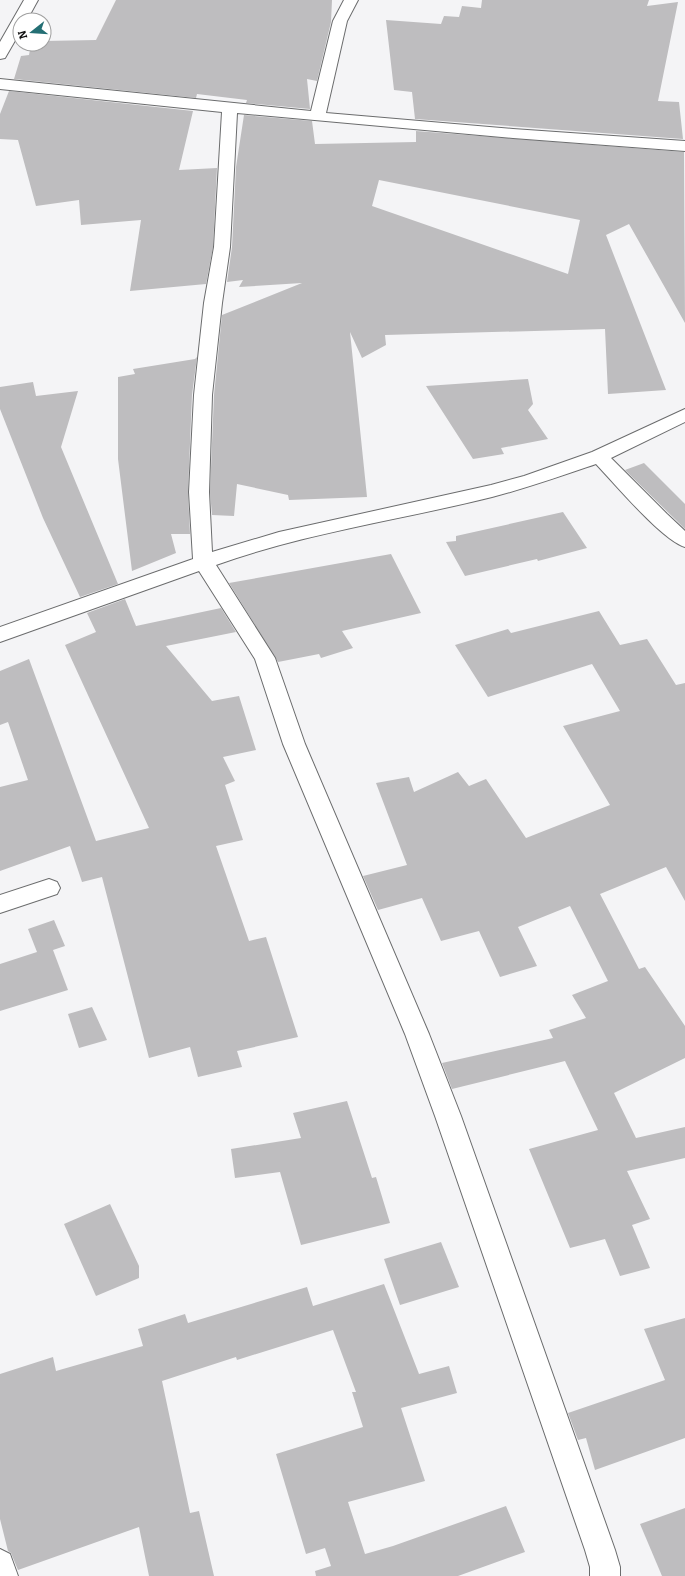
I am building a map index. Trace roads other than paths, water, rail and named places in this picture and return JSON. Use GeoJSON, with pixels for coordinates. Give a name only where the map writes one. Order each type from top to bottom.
{"type":"FeatureCollection","features":[{"type":"Feature","properties":{"kind":"street"},"geometry":{"type":"LineString","coordinates":[[0,55],[31,0]]}},
{"type":"Feature","properties":{"kind":"street"},"geometry":{"type":"LineString","coordinates":[[317,117],[340,21],[350,0]]}},
{"type":"Feature","properties":{"kind":"street"},"geometry":{"type":"LineString","coordinates":[[0,84],[317,117],[551,138],[685,146]]}},
{"type":"Feature","properties":{"kind":"street"},"geometry":{"type":"LineString","coordinates":[[230,108],[222,247],[213,303],[203,395],[199,492],[203,561],[265,658],[294,744],[417,1034],[451,1124],[600,1550],[605,1576]]}},
{"type":"Feature","properties":{"kind":"street"},"geometry":{"type":"LineString","coordinates":[[0,635],[237,550],[279,539],[491,491],[531,480],[600,456],[685,415]]}},
{"type":"Feature","properties":{"kind":"street"},"geometry":{"type":"LineString","coordinates":[[600,456],[660,519],[685,540]]}},
{"type":"Feature","properties":{"kind":"street"},"geometry":{"type":"LineString","coordinates":[[0,904],[49,888]]}},
{"type":"Feature","properties":{"kind":"street"},"geometry":{"type":"LineString","coordinates":[[0,1564],[3,1576]]}}]}
